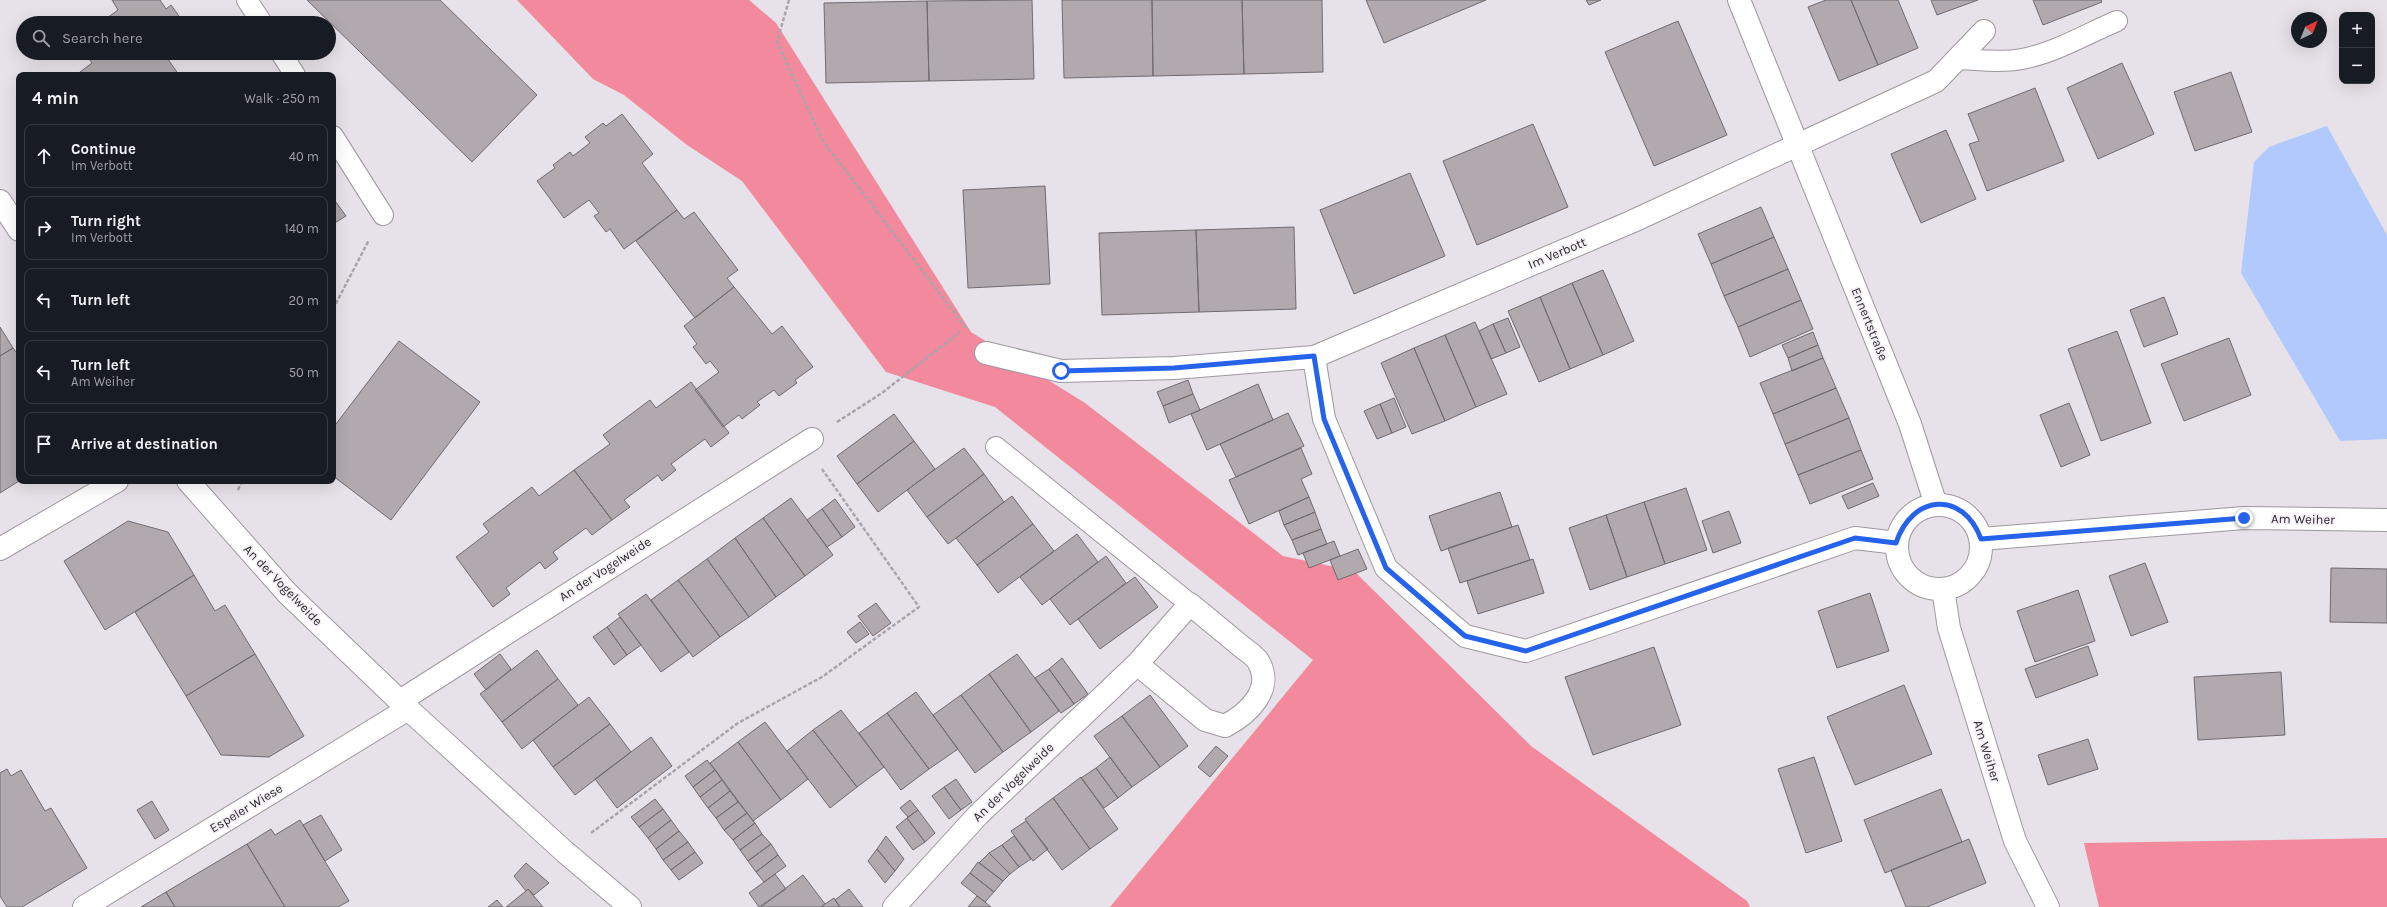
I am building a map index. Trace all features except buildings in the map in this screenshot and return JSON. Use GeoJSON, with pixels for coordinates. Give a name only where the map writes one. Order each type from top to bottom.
{"type":"FeatureCollection","features":[{"type":"Feature","properties":{"kind":"street","name":"Ennertstraße"},"geometry":{"type":"LineString","coordinates":[[1739,0],[1910,424],[1936,505]]}},
{"type":"Feature","properties":{"kind":"street"},"geometry":{"type":"LineString","coordinates":[[1798,146],[1936,81],[1984,31]]}},
{"type":"Feature","properties":{"kind":"street","name":"Im Verbott"},"geometry":{"type":"LineString","coordinates":[[986,353],[1061,371],[1174,368],[1314,356],[1632,222],[1798,146]]}},
{"type":"Feature","properties":{"kind":"street"},"geometry":{"type":"LineString","coordinates":[[0,201],[16,225]]}},
{"type":"Feature","properties":{"kind":"street"},"geometry":{"type":"LineString","coordinates":[[1314,356],[1324,419],[1386,568],[1465,636],[1526,651],[1855,538],[1896,543]]}},
{"type":"Feature","properties":{"kind":"street","name":"An der Vogelweide"},"geometry":{"type":"LineString","coordinates":[[404,705],[807,441]]}},
{"type":"Feature","properties":{"kind":"street"},"geometry":{"type":"LineString","coordinates":[[0,549],[112,484]]}},
{"type":"Feature","properties":{"kind":"street","name":"An der Vogelweide"},"geometry":{"type":"LineString","coordinates":[[191,484],[287,593],[404,705],[565,852],[630,907]]}},
{"type":"Feature","properties":{"kind":"street"},"geometry":{"type":"LineString","coordinates":[[1936,505],[1959,509],[1970,518],[1977,528],[1981,539],[1981,553],[1977,567],[1968,578],[1957,586],[1943,589],[1919,584],[1909,577],[1901,566],[1896,543],[1901,528],[1909,516],[1921,508],[1936,505]]}},
{"type":"Feature","properties":{"kind":"street","name":"Am Weiher"},"geometry":{"type":"LineString","coordinates":[[1981,539],[2244,518],[2387,520]]}},
{"type":"Feature","properties":{"kind":"street","name":"Am Weiher"},"geometry":{"type":"LineString","coordinates":[[1943,589],[1949,628],[2015,841],[2048,907]]}},
{"type":"Feature","properties":{"kind":"street","name":"An der Vogelweide"},"geometry":{"type":"LineString","coordinates":[[894,907],[978,815],[1136,664],[1190,604]]}},
{"type":"Feature","properties":{"kind":"street"},"geometry":{"type":"LineString","coordinates":[[1136,664],[1205,720],[1225,726],[1246,713],[1260,694],[1263,675],[1258,660],[1190,604]]}},
{"type":"Feature","properties":{"kind":"street","name":"Espeler Wiese"},"geometry":{"type":"LineString","coordinates":[[84,907],[404,705]]}},
{"type":"Feature","properties":{"kind":"lane"},"geometry":{"type":"LineString","coordinates":[[247,0],[257,16]]}},
{"type":"Feature","properties":{"kind":"lane"},"geometry":{"type":"LineString","coordinates":[[1958,59],[1991,61],[2022,59],[2052,50],[2117,21]]}},
{"type":"Feature","properties":{"kind":"lane"},"geometry":{"type":"LineString","coordinates":[[285,60],[293,72]]}},
{"type":"Feature","properties":{"kind":"lane"},"geometry":{"type":"LineString","coordinates":[[336,141],[383,215]]}},
{"type":"Feature","properties":{"kind":"lane"},"geometry":{"type":"LineString","coordinates":[[996,447],[1190,604]]}},
{"type":"Feature","properties":{"kind":"path"},"geometry":{"type":"LineString","coordinates":[[565,852],[738,723],[822,677],[919,607],[807,441],[882,393],[967,327],[823,142],[777,42],[789,0]]}},
{"type":"Feature","properties":{"kind":"path"},"geometry":{"type":"LineString","coordinates":[[336,303],[383,215]]}},
{"type":"Feature","properties":{"kind":"shaded area"},"geometry":{"type":"Polygon","coordinates":[[[517,0],[749,0],[776,23],[971,332],[1085,403],[1283,556],[1354,571],[1531,746],[1747,901],[1750,907],[1110,907],[1313,660],[995,407],[886,372],[742,181],[687,145],[624,95],[593,79],[517,0]]]}},
{"type":"Feature","properties":{"kind":"shaded area"},"geometry":{"type":"Polygon","coordinates":[[[2387,838],[2387,907],[2099,907],[2084,843],[2387,838]]]}},
{"type":"Feature","properties":{"kind":"water"},"geometry":{"type":"Polygon","coordinates":[[[2327,126],[2387,235],[2387,439],[2340,441],[2241,273],[2254,162],[2269,147],[2327,126]]]}},
{"type":"Feature","properties":{"kind":"route"},"geometry":{"type":"LineString","coordinates":[[1061,371],[1174,368],[1314,356],[1324,419],[1386,568],[1465,636],[1526,651],[1855,538],[1896,543],[1901,528],[1909,516],[1921,508],[1936,505],[1959,509],[1970,518],[1977,528],[1981,539],[2244,518]]}}]}
